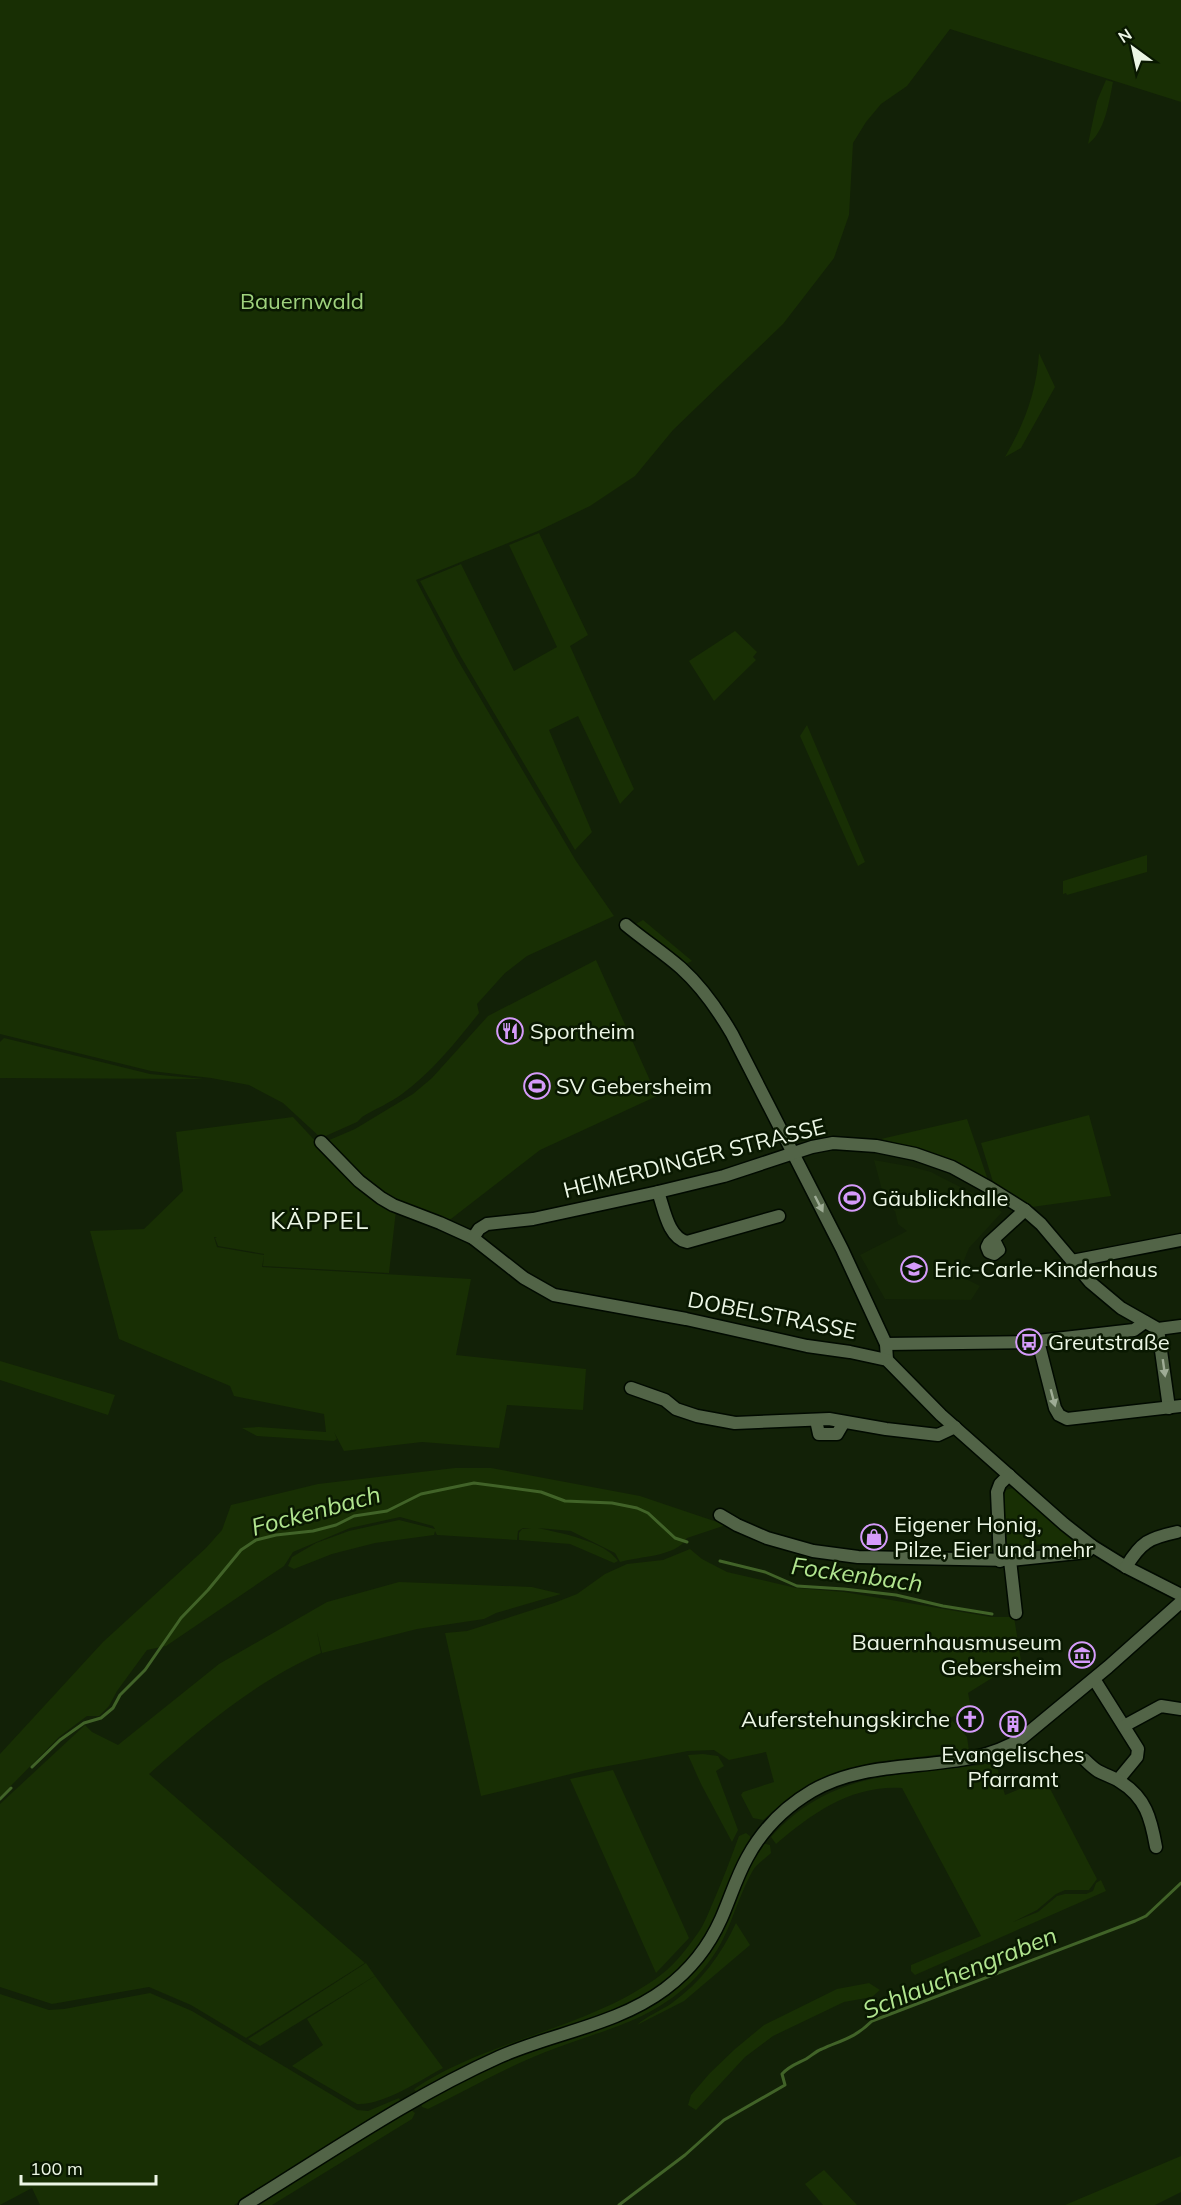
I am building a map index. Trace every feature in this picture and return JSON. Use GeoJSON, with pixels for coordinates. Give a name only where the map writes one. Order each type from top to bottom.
{"type":"FeatureCollection","features":[{"type":"Feature","properties":{"kind":"street"},"geometry":{"type":"LineString","coordinates":[[626,925],[681,968],[714,1005],[732,1034],[842,1249],[886,1344],[887,1360],[955,1427],[1064,1524],[1092,1546],[1126,1567],[1181,1595]]}},
{"type":"Feature","properties":{"kind":"street","name":"DOBELSTRASSE"},"geometry":{"type":"LineString","coordinates":[[321,1142],[360,1181],[381,1198],[473,1238],[524,1278],[554,1295],[887,1360]]}},
{"type":"Feature","properties":{"kind":"street","name":"HEIMERDINGER STRASSE"},"geometry":{"type":"LineString","coordinates":[[473,1238],[479,1229],[487,1224],[533,1219],[658,1192],[724,1176],[793,1152],[833,1143],[876,1146],[915,1154],[952,1167],[1025,1210],[1041,1224],[1106,1296],[1120,1308],[1158,1329]]}},
{"type":"Feature","properties":{"kind":"street"},"geometry":{"type":"LineString","coordinates":[[658,1192],[673,1234],[679,1241],[687,1242],[779,1216]]}},
{"type":"Feature","properties":{"kind":"street"},"geometry":{"type":"LineString","coordinates":[[994,1240],[1025,1210]]}},
{"type":"Feature","properties":{"kind":"street"},"geometry":{"type":"LineString","coordinates":[[1072,1261],[1181,1240]]}},
{"type":"Feature","properties":{"kind":"street"},"geometry":{"type":"LineString","coordinates":[[886,1344],[1038,1341],[1126,1331],[1145,1322]]}},
{"type":"Feature","properties":{"kind":"street"},"geometry":{"type":"LineString","coordinates":[[1038,1341],[1055,1408],[1059,1415],[1067,1419],[1175,1407],[1158,1329],[1181,1326]]}},
{"type":"Feature","properties":{"kind":"street"},"geometry":{"type":"LineString","coordinates":[[631,1388],[665,1400],[676,1408],[697,1416],[735,1423],[816,1420],[819,1434],[837,1434],[844,1422],[939,1435],[955,1427]]}},
{"type":"Feature","properties":{"kind":"street"},"geometry":{"type":"LineString","coordinates":[[1009,1475],[1000,1484],[997,1492],[1005,1561],[1016,1613]]}},
{"type":"Feature","properties":{"kind":"street"},"geometry":{"type":"LineString","coordinates":[[720,1515],[767,1538],[813,1551],[858,1557],[1005,1561],[1086,1552],[1092,1546]]}},
{"type":"Feature","properties":{"kind":"street"},"geometry":{"type":"LineString","coordinates":[[1126,1567],[1143,1543],[1155,1537],[1177,1532]]}},
{"type":"Feature","properties":{"kind":"street"},"geometry":{"type":"LineString","coordinates":[[245,2205],[438,2087],[499,2057],[618,2015],[653,1997],[683,1974],[706,1946],[721,1919],[746,1859],[762,1835],[783,1812],[813,1790],[863,1771],[979,1756],[1010,1745],[1022,1738],[1094,1679],[1181,1602]]}},
{"type":"Feature","properties":{"kind":"street"},"geometry":{"type":"LineString","coordinates":[[1094,1679],[1138,1752],[1137,1757],[1118,1780]]}},
{"type":"Feature","properties":{"kind":"street"},"geometry":{"type":"LineString","coordinates":[[1124,1726],[1158,1707],[1166,1705],[1181,1709]]}},
{"type":"Feature","properties":{"kind":"street"},"geometry":{"type":"LineString","coordinates":[[1084,1759],[1097,1771],[1118,1780],[1138,1796],[1151,1819],[1156,1847]]}},
{"type":"Feature","properties":{"kind":"shaded area"},"geometry":{"type":"Polygon","coordinates":[[[874,1160],[931,1172],[978,1196],[1002,1212],[969,1248],[958,1275],[980,1286],[971,1300],[885,1299],[860,1255],[907,1231],[898,1224],[895,1211],[889,1207],[874,1160]]]}},
{"type":"Feature","properties":{"kind":"green space","name":"Bauernwald"},"geometry":{"type":"Polygon","coordinates":[[[0,0],[1181,0],[1181,102],[950,29],[907,86],[881,104],[853,143],[849,215],[834,258],[783,324],[673,430],[635,476],[590,506],[538,531],[416,580],[456,657],[576,861],[614,916],[527,956],[505,973],[477,1004],[479,1013],[452,1046],[413,1085],[357,1122],[321,1138],[283,1103],[249,1085],[151,1071],[0,1034],[0,0]]]}},
{"type":"Feature","properties":{"kind":"green space"},"geometry":{"type":"Polygon","coordinates":[[[1106,80],[1113,82],[1105,116],[1099,132],[1088,144],[1097,101],[1106,80]]]}},
{"type":"Feature","properties":{"kind":"green space"},"geometry":{"type":"Polygon","coordinates":[[[1039,353],[1055,387],[1021,448],[1005,457],[1028,407],[1036,380],[1039,353]]]}},
{"type":"Feature","properties":{"kind":"green space"},"geometry":{"type":"Polygon","coordinates":[[[539,533],[588,635],[570,646],[634,789],[620,804],[578,716],[549,730],[592,832],[575,850],[461,657],[420,581],[461,564],[514,671],[557,647],[509,545],[539,533]]]}},
{"type":"Feature","properties":{"kind":"green space"},"geometry":{"type":"Polygon","coordinates":[[[735,631],[757,652],[753,657],[756,660],[714,701],[689,661],[735,631]]]}},
{"type":"Feature","properties":{"kind":"green space"},"geometry":{"type":"Polygon","coordinates":[[[807,725],[865,862],[858,866],[800,736],[807,725]]]}},
{"type":"Feature","properties":{"kind":"green space"},"geometry":{"type":"Polygon","coordinates":[[[1147,855],[1147,872],[1067,895],[1063,894],[1063,881],[1147,855]]]}},
{"type":"Feature","properties":{"kind":"green space"},"geometry":{"type":"Polygon","coordinates":[[[643,920],[692,961],[681,966],[632,926],[643,920]]]}},
{"type":"Feature","properties":{"kind":"green space","name":"SV Gebersheim"},"geometry":{"type":"Polygon","coordinates":[[[596,960],[657,1096],[540,1150],[447,1222],[371,1189],[327,1141],[355,1129],[413,1094],[432,1078],[488,1016],[596,960]]]}},
{"type":"Feature","properties":{"kind":"green space"},"geometry":{"type":"Polygon","coordinates":[[[4,1038],[150,1074],[204,1079],[0,1078],[0,1042],[4,1038]]]}},
{"type":"Feature","properties":{"kind":"green space"},"geometry":{"type":"Polygon","coordinates":[[[1089,1115],[1111,1196],[1032,1207],[993,1182],[981,1143],[1089,1115]]]}},
{"type":"Feature","properties":{"kind":"green space"},"geometry":{"type":"Polygon","coordinates":[[[293,1117],[319,1145],[396,1210],[389,1273],[263,1266],[264,1256],[262,1267],[471,1279],[456,1355],[586,1369],[583,1410],[507,1405],[499,1448],[422,1442],[344,1451],[334,1432],[337,1439],[334,1441],[257,1436],[242,1428],[259,1427],[326,1432],[324,1414],[234,1396],[230,1386],[119,1339],[90,1231],[144,1229],[183,1191],[176,1132],[293,1117]],[[214,1237],[217,1247],[264,1255],[218,1246],[215,1238],[217,1237],[214,1237]]]}},
{"type":"Feature","properties":{"kind":"green space"},"geometry":{"type":"Polygon","coordinates":[[[967,1119],[988,1180],[936,1156],[881,1139],[967,1119]]]}},
{"type":"Feature","properties":{"kind":"green space"},"geometry":{"type":"Polygon","coordinates":[[[0,1361],[115,1395],[108,1415],[0,1380],[0,1361]]]}},
{"type":"Feature","properties":{"kind":"green space"},"geometry":{"type":"Polygon","coordinates":[[[455,1468],[491,1468],[640,1496],[726,1525],[687,1538],[675,1549],[620,1562],[615,1553],[571,1531],[538,1528],[593,1543],[612,1554],[618,1561],[614,1563],[570,1544],[519,1540],[519,1533],[522,1529],[531,1528],[523,1528],[518,1531],[517,1540],[437,1535],[435,1531],[434,1535],[375,1543],[332,1554],[294,1569],[288,1566],[292,1557],[316,1543],[349,1531],[399,1520],[435,1529],[433,1526],[400,1517],[350,1528],[293,1552],[284,1566],[166,1646],[147,1650],[117,1691],[109,1706],[99,1716],[87,1716],[59,1737],[0,1797],[0,1754],[103,1642],[206,1548],[222,1530],[231,1505],[318,1484],[455,1468]]]}},
{"type":"Feature","properties":{"kind":"green space"},"geometry":{"type":"Polygon","coordinates":[[[1013,1488],[1019,1490],[1075,1541],[1070,1548],[1051,1552],[1048,1544],[1007,1547],[1004,1495],[1006,1490],[1013,1488]]]}},
{"type":"Feature","properties":{"kind":"green space"},"geometry":{"type":"Polygon","coordinates":[[[690,1549],[702,1559],[727,1572],[796,1588],[844,1592],[991,1617],[1014,1617],[1022,1667],[992,1669],[992,1678],[968,1693],[971,1708],[950,1718],[967,1737],[969,1751],[875,1762],[835,1773],[796,1793],[763,1820],[753,1818],[741,1795],[743,1792],[774,1782],[766,1752],[729,1760],[714,1750],[688,1751],[587,1770],[481,1796],[445,1633],[467,1631],[554,1603],[577,1594],[605,1574],[627,1564],[663,1560],[690,1549]]]}},
{"type":"Feature","properties":{"kind":"green space"},"geometry":{"type":"Polygon","coordinates":[[[399,1582],[532,1587],[561,1594],[496,1613],[484,1619],[417,1629],[322,1653],[317,1632],[321,1653],[274,1677],[230,1706],[149,1774],[365,1963],[246,2038],[191,2005],[149,1987],[52,2004],[0,1987],[0,1804],[85,1725],[92,1732],[118,1745],[219,1664],[327,1602],[399,1582]]]}},
{"type":"Feature","properties":{"kind":"green space"},"geometry":{"type":"Polygon","coordinates":[[[688,1755],[718,1756],[724,1766],[716,1771],[738,1830],[732,1842],[688,1755]]]}},
{"type":"Feature","properties":{"kind":"green space"},"geometry":{"type":"Polygon","coordinates":[[[995,1761],[1005,1795],[1045,1779],[1097,1879],[1089,1890],[1065,1890],[1056,1894],[1037,1910],[1013,1922],[1038,1912],[1057,1896],[1086,1894],[1093,1891],[1096,1883],[1101,1880],[1106,1891],[915,1975],[911,1971],[911,1965],[981,1936],[902,1788],[883,1788],[849,1796],[819,1812],[776,1844],[771,1837],[794,1815],[817,1799],[842,1788],[895,1775],[981,1765],[995,1761]]]}},
{"type":"Feature","properties":{"kind":"green space"},"geometry":{"type":"Polygon","coordinates":[[[613,1770],[689,1938],[656,1973],[570,1779],[613,1770]]]}},
{"type":"Feature","properties":{"kind":"green space"},"geometry":{"type":"Polygon","coordinates":[[[746,1833],[750,1836],[751,1842],[709,1933],[683,1967],[662,1984],[616,2009],[502,2049],[416,2092],[414,2089],[475,2057],[604,2008],[634,1993],[662,1974],[682,1955],[700,1929],[707,1917],[739,1836],[746,1833]]]}},
{"type":"Feature","properties":{"kind":"green space"},"geometry":{"type":"Polygon","coordinates":[[[762,1843],[770,1845],[771,1853],[752,1872],[717,1951],[697,1976],[681,1991],[665,2003],[631,2021],[524,2061],[428,2109],[422,2107],[421,2103],[445,2088],[675,1986],[762,1843]]]}},
{"type":"Feature","properties":{"kind":"green space"},"geometry":{"type":"Polygon","coordinates":[[[736,1923],[750,1945],[684,2001],[637,2025],[672,2003],[701,1977],[717,1957],[736,1923]]]}},
{"type":"Feature","properties":{"kind":"green space"},"geometry":{"type":"Polygon","coordinates":[[[366,1963],[375,1976],[260,2046],[248,2039],[366,1963]]]}},
{"type":"Feature","properties":{"kind":"green space"},"geometry":{"type":"Polygon","coordinates":[[[375,1976],[443,2068],[389,2097],[367,2104],[357,2104],[292,2066],[323,2045],[307,2019],[375,1976]]]}},
{"type":"Feature","properties":{"kind":"green space"},"geometry":{"type":"Polygon","coordinates":[[[869,1983],[880,1990],[872,1997],[844,2002],[773,2036],[745,2057],[696,2110],[688,2105],[691,2095],[710,2073],[764,2025],[837,1989],[869,1983]]]}},
{"type":"Feature","properties":{"kind":"green space"},"geometry":{"type":"Polygon","coordinates":[[[150,1993],[192,2011],[357,2110],[368,2111],[399,2098],[401,2102],[234,2205],[40,2205],[32,2188],[0,2205],[0,1994],[49,2010],[150,1993]]]}},
{"type":"Feature","properties":{"kind":"green space"},"geometry":{"type":"Polygon","coordinates":[[[410,2109],[415,2113],[412,2119],[272,2205],[252,2205],[410,2109]]]}},
{"type":"Feature","properties":{"kind":"green space"},"geometry":{"type":"Polygon","coordinates":[[[1181,2156],[1181,2192],[1155,2205],[1065,2205],[1181,2156]]]}},
{"type":"Feature","properties":{"kind":"green space"},"geometry":{"type":"Polygon","coordinates":[[[824,2170],[857,2205],[823,2205],[805,2184],[824,2170]]]}},
{"type":"Feature","properties":{"kind":"waterway","name":"Fockenbach"},"geometry":{"type":"LineString","coordinates":[[32,1767],[60,1740],[84,1723],[101,1718],[113,1708],[120,1695],[145,1670],[181,1618],[241,1550],[256,1540],[336,1525],[354,1516],[387,1511],[421,1494],[474,1483],[541,1492],[565,1501],[612,1503],[637,1508],[648,1513],[675,1538],[687,1542]]}},
{"type":"Feature","properties":{"kind":"waterway","name":"Fockenbach"},"geometry":{"type":"LineString","coordinates":[[720,1561],[765,1572],[797,1586],[896,1595],[992,1614]]}},
{"type":"Feature","properties":{"kind":"waterway","name":"Fockenbach"},"geometry":{"type":"LineString","coordinates":[[0,1799],[11,1788]]}},
{"type":"Feature","properties":{"kind":"waterway","name":"Schlauchengraben"},"geometry":{"type":"LineString","coordinates":[[619,2205],[685,2155],[724,2120],[785,2085],[782,2074],[790,2067],[854,2035],[872,2021],[1146,1916],[1181,1883]]}},
{"type":"Feature","properties":{"kind":"place","name":"Sportheim"},"geometry":{"type":"Point","coordinates":[510,1031]}},
{"type":"Feature","properties":{"kind":"place","name":"SV Gebersheim"},"geometry":{"type":"Point","coordinates":[537,1086]}},
{"type":"Feature","properties":{"kind":"place","name":"Gäublickhalle"},"geometry":{"type":"Point","coordinates":[852,1198]}},
{"type":"Feature","properties":{"kind":"place","name":"Eric-Carle-Kinderhaus"},"geometry":{"type":"Point","coordinates":[914,1269]}},
{"type":"Feature","properties":{"kind":"place","name":"Greutstraße"},"geometry":{"type":"Point","coordinates":[1029,1342]}},
{"type":"Feature","properties":{"kind":"place","name":"Eigener Honig, Pilze, Eier und mehr"},"geometry":{"type":"Point","coordinates":[874,1537]}},
{"type":"Feature","properties":{"kind":"place","name":"Bauernhausmuseum Gebersheim"},"geometry":{"type":"Point","coordinates":[1082,1655]}},
{"type":"Feature","properties":{"kind":"place","name":"Auferstehungskirche"},"geometry":{"type":"Point","coordinates":[970,1719]}},
{"type":"Feature","properties":{"kind":"place","name":"Evangelisches Pfarramt"},"geometry":{"type":"Point","coordinates":[1013,1724]}},
{"type":"Feature","properties":{"kind":"district","name":"KÄPPEL"},"geometry":{"type":"Point","coordinates":[320,1221]}}]}
